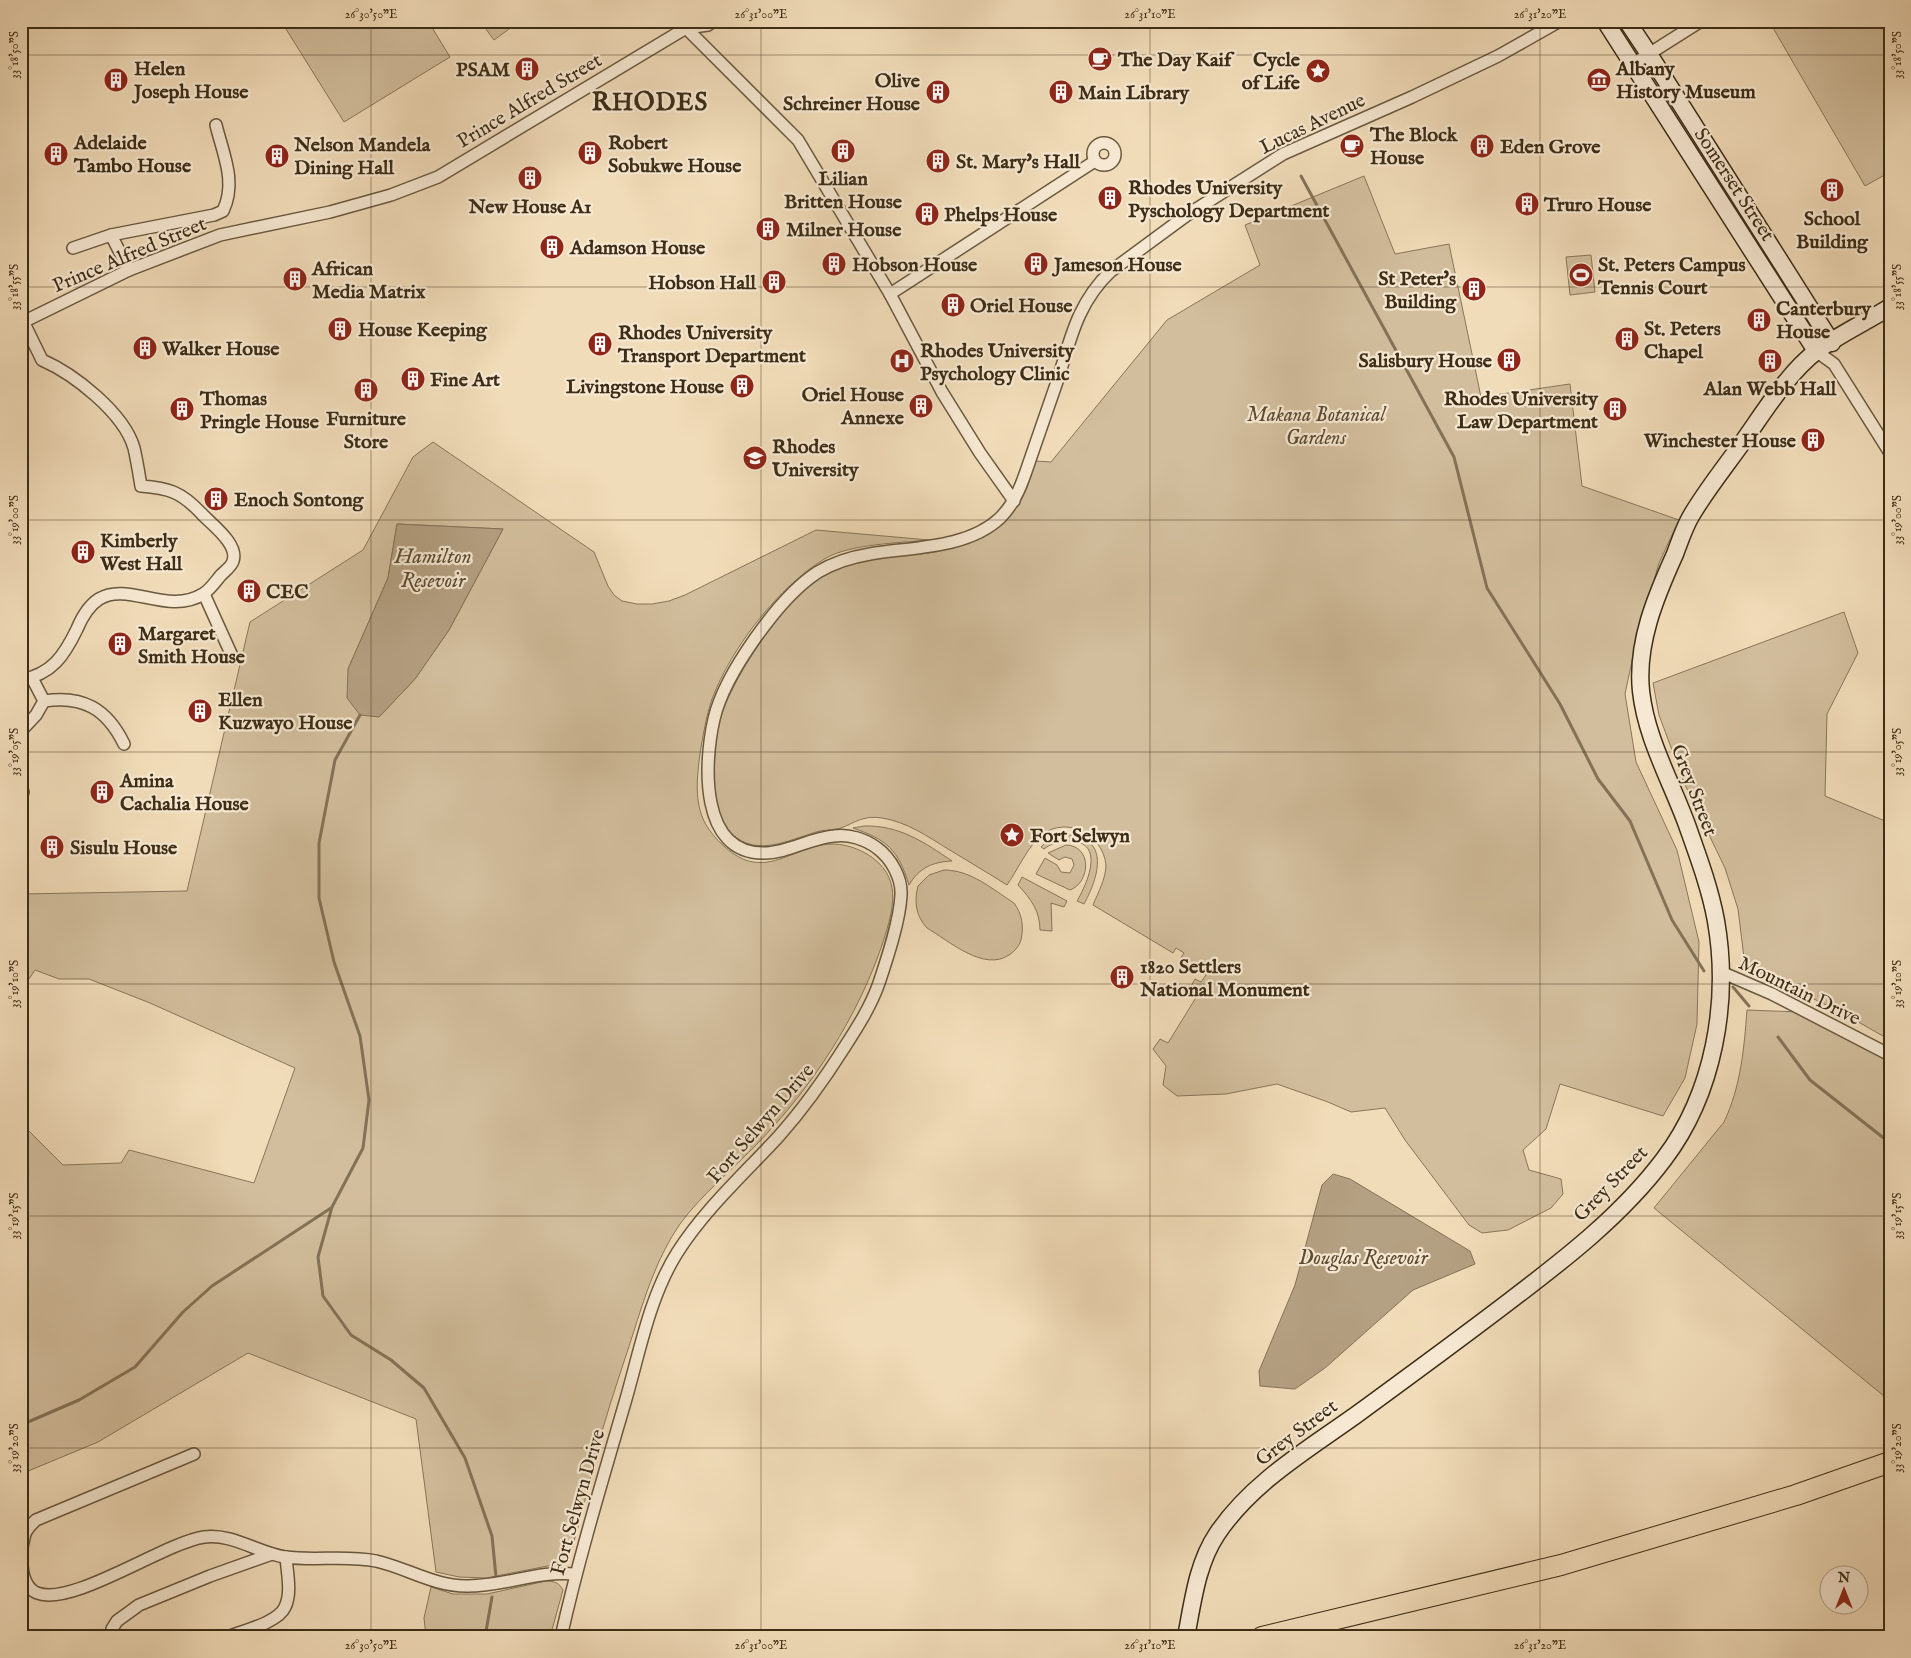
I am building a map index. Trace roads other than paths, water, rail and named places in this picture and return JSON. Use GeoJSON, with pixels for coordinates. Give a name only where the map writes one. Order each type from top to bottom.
{"type":"FeatureCollection","features":[{"type":"Feature","properties":{"kind":"highway"},"geometry":{"type":"LineString","coordinates":[[1262,1637],[1561,1565],[1796,1495],[1890,1462]]}},
{"type":"Feature","properties":{"kind":"main road","name":"Somerset Street"},"geometry":{"type":"LineString","coordinates":[[1605,21],[1816,351]]}},
{"type":"Feature","properties":{"kind":"main road","name":"Somerset Street"},"geometry":{"type":"LineString","coordinates":[[1627,21],[1832,343]]}},
{"type":"Feature","properties":{"kind":"main road"},"geometry":{"type":"LineString","coordinates":[[1707,180],[1724,172]]}},
{"type":"Feature","properties":{"kind":"main road"},"geometry":{"type":"LineString","coordinates":[[1768,275],[1784,266]]}},
{"type":"Feature","properties":{"kind":"main road"},"geometry":{"type":"LineString","coordinates":[[1816,351],[1890,308]]}},
{"type":"Feature","properties":{"kind":"main road","name":"Grey Street"},"geometry":{"type":"LineString","coordinates":[[1186,1637],[1198,1576],[1206,1552],[1219,1531],[1242,1502],[1273,1475],[1440,1354],[1551,1269],[1626,1203],[1665,1158],[1688,1120],[1704,1080],[1719,1017],[1721,972],[1715,917],[1706,880],[1685,821],[1660,762],[1641,694],[1640,669],[1650,617],[1690,518],[1776,394],[1816,351]]}},
{"type":"Feature","properties":{"kind":"street","name":"Prince Alfred Street"},"geometry":{"type":"LineString","coordinates":[[22,322],[129,270],[220,235],[330,212],[391,195],[438,177],[686,24],[708,25],[714,21]]}},
{"type":"Feature","properties":{"kind":"street","name":"Lucas Avenue"},"geometry":{"type":"LineString","coordinates":[[930,547],[983,530],[997,521],[1014,501],[1048,409],[1076,322],[1086,300],[1099,282],[1111,271],[1187,215],[1283,154],[1412,97],[1498,56],[1560,21]]}},
{"type":"Feature","properties":{"kind":"street"},"geometry":{"type":"LineString","coordinates":[[1633,64],[1701,21]]}},
{"type":"Feature","properties":{"kind":"street"},"geometry":{"type":"LineString","coordinates":[[686,24],[798,140],[890,294],[942,392],[980,453],[1014,501]]}},
{"type":"Feature","properties":{"kind":"street"},"geometry":{"type":"LineString","coordinates":[[73,248],[111,235],[214,215],[223,210],[230,193],[230,182],[216,125]]}},
{"type":"Feature","properties":{"kind":"street"},"geometry":{"type":"LineString","coordinates":[[890,294],[1095,161]]}},
{"type":"Feature","properties":{"kind":"street"},"geometry":{"type":"LineString","coordinates":[[111,235],[129,270]]}},
{"type":"Feature","properties":{"kind":"street"},"geometry":{"type":"LineString","coordinates":[[22,322],[42,360],[56,366],[104,402],[122,422],[134,447],[141,486],[166,488],[182,495],[224,536],[233,548],[233,562],[204,594],[187,601],[171,603],[126,594],[112,594],[101,598],[91,605],[83,615],[72,640],[60,660],[48,670],[27,679],[44,701]]}},
{"type":"Feature","properties":{"kind":"street","name":"Somerset Street"},"geometry":{"type":"LineString","coordinates":[[1832,343],[1834,364]]}},
{"type":"Feature","properties":{"kind":"street","name":"Somerset Street"},"geometry":{"type":"LineString","coordinates":[[1816,351],[1834,364],[1890,453]]}},
{"type":"Feature","properties":{"kind":"street","name":"Fort Selwyn Drive"},"geometry":{"type":"LineString","coordinates":[[560,1637],[575,1574],[650,1317],[671,1263],[706,1212],[782,1132],[829,1072],[857,1028],[876,990],[895,927],[902,893],[899,879],[889,860],[873,845],[864,840],[851,836],[835,836],[768,854],[754,853],[740,848],[727,839],[716,823],[710,801],[707,770],[714,720],[720,702],[732,676],[751,646],[776,613],[816,573],[840,562],[868,554],[930,547]]}},
{"type":"Feature","properties":{"kind":"street"},"geometry":{"type":"LineString","coordinates":[[204,594],[232,658]]}},
{"type":"Feature","properties":{"kind":"street"},"geometry":{"type":"LineString","coordinates":[[44,701],[58,699],[74,700],[88,705],[102,713],[113,723],[124,744]]}},
{"type":"Feature","properties":{"kind":"street"},"geometry":{"type":"LineString","coordinates":[[21,731],[36,715],[44,701]]}},
{"type":"Feature","properties":{"kind":"street","name":"Mountain Drive"},"geometry":{"type":"LineString","coordinates":[[1721,972],[1772,994],[1890,1055]]}},
{"type":"Feature","properties":{"kind":"street"},"geometry":{"type":"LineString","coordinates":[[194,1454],[36,1520],[25,1533],[22,1552],[24,1576],[29,1586],[36,1592],[48,1595],[61,1594],[98,1582],[178,1545],[206,1537],[226,1539],[286,1557],[374,1561],[451,1586],[478,1586],[553,1573],[575,1574]]}},
{"type":"Feature","properties":{"kind":"street"},"geometry":{"type":"LineString","coordinates":[[111,1637],[112,1629],[118,1621],[139,1605],[210,1576],[272,1554]]}},
{"type":"Feature","properties":{"kind":"street"},"geometry":{"type":"LineString","coordinates":[[227,1637],[270,1621],[285,1609],[288,1594],[286,1557]]}},
{"type":"Feature","properties":{"kind":"water","name":"Hamilton Resevoir"},"geometry":{"type":"Polygon","coordinates":[[[397,524],[503,529],[449,630],[415,679],[379,717],[360,715],[347,698],[348,669],[388,578],[397,524]]]}},
{"type":"Feature","properties":{"kind":"water","name":"Douglas Resevoir"},"geometry":{"type":"Polygon","coordinates":[[[1333,1174],[1350,1179],[1470,1251],[1475,1264],[1413,1290],[1325,1368],[1295,1389],[1260,1386],[1259,1371],[1295,1285],[1322,1185],[1333,1174]]]}},
{"type":"Feature","properties":{"kind":"waterway"},"geometry":{"type":"LineString","coordinates":[[1301,176],[1454,457],[1487,588],[1560,704],[1598,779],[1630,821],[1672,920],[1704,971]]}},
{"type":"Feature","properties":{"kind":"waterway"},"geometry":{"type":"LineString","coordinates":[[360,715],[335,760],[319,843],[319,898],[334,962],[360,1036],[369,1100],[363,1148],[332,1207],[318,1257],[323,1296],[351,1335],[391,1360],[424,1388],[465,1458],[492,1536],[496,1577]]}},
{"type":"Feature","properties":{"kind":"waterway"},"geometry":{"type":"LineString","coordinates":[[1733,987],[1749,1006]]}},
{"type":"Feature","properties":{"kind":"waterway"},"geometry":{"type":"LineString","coordinates":[[1778,1037],[1810,1080],[1890,1143]]}},
{"type":"Feature","properties":{"kind":"waterway"},"geometry":{"type":"LineString","coordinates":[[21,1425],[79,1400],[135,1367],[183,1312],[212,1286],[331,1208]]}},
{"type":"Feature","properties":{"kind":"waterway"},"geometry":{"type":"LineString","coordinates":[[485,1637],[492,1597]]}},
{"type":"Feature","properties":{"kind":"place","name":"The Day Kaif"},"geometry":{"type":"Point","coordinates":[1100,59]}},
{"type":"Feature","properties":{"kind":"place","name":"PSAM"},"geometry":{"type":"Point","coordinates":[527,69]}},
{"type":"Feature","properties":{"kind":"place","name":"Cycle of Life"},"geometry":{"type":"Point","coordinates":[1318,71]}},
{"type":"Feature","properties":{"kind":"place","name":"Helen Joseph House"},"geometry":{"type":"Point","coordinates":[116,80]}},
{"type":"Feature","properties":{"kind":"place","name":"Albany History Museum"},"geometry":{"type":"Point","coordinates":[1599,80]}},
{"type":"Feature","properties":{"kind":"place","name":"Olive Schreiner House"},"geometry":{"type":"Point","coordinates":[938,92]}},
{"type":"Feature","properties":{"kind":"place","name":"Main Library"},"geometry":{"type":"Point","coordinates":[1061,92]}},
{"type":"Feature","properties":{"kind":"place","name":"The Block House"},"geometry":{"type":"Point","coordinates":[1352,146]}},
{"type":"Feature","properties":{"kind":"place","name":"Eden Grove"},"geometry":{"type":"Point","coordinates":[1482,146]}},
{"type":"Feature","properties":{"kind":"place","name":"Lilian Britten House"},"geometry":{"type":"Point","coordinates":[843,151]}},
{"type":"Feature","properties":{"kind":"place","name":"Robert Sobukwe House"},"geometry":{"type":"Point","coordinates":[590,153]}},
{"type":"Feature","properties":{"kind":"place","name":"Adelaide Tambo House"},"geometry":{"type":"Point","coordinates":[56,154]}},
{"type":"Feature","properties":{"kind":"place","name":"Nelson Mandela Dining Hall"},"geometry":{"type":"Point","coordinates":[277,156]}},
{"type":"Feature","properties":{"kind":"place","name":"St. Mary's Hall"},"geometry":{"type":"Point","coordinates":[938,161]}},
{"type":"Feature","properties":{"kind":"place","name":"New House A1"},"geometry":{"type":"Point","coordinates":[530,178]}},
{"type":"Feature","properties":{"kind":"place","name":"School Building"},"geometry":{"type":"Point","coordinates":[1832,190]}},
{"type":"Feature","properties":{"kind":"place","name":"Rhodes University Pyschology Department"},"geometry":{"type":"Point","coordinates":[1110,198]}},
{"type":"Feature","properties":{"kind":"place","name":"Truro House"},"geometry":{"type":"Point","coordinates":[1527,204]}},
{"type":"Feature","properties":{"kind":"place","name":"Phelps House"},"geometry":{"type":"Point","coordinates":[927,214]}},
{"type":"Feature","properties":{"kind":"place","name":"Milner House"},"geometry":{"type":"Point","coordinates":[768,229]}},
{"type":"Feature","properties":{"kind":"place","name":"Adamson House"},"geometry":{"type":"Point","coordinates":[552,247]}},
{"type":"Feature","properties":{"kind":"place","name":"Hobson House"},"geometry":{"type":"Point","coordinates":[834,264]}},
{"type":"Feature","properties":{"kind":"place","name":"Jameson House"},"geometry":{"type":"Point","coordinates":[1036,264]}},
{"type":"Feature","properties":{"kind":"place","name":"St. Peters Campus Tennis Court"},"geometry":{"type":"Point","coordinates":[1581,275]}},
{"type":"Feature","properties":{"kind":"place","name":"African Media Matrix"},"geometry":{"type":"Point","coordinates":[295,279]}},
{"type":"Feature","properties":{"kind":"place","name":"Hobson Hall"},"geometry":{"type":"Point","coordinates":[774,282]}},
{"type":"Feature","properties":{"kind":"place","name":"St Peter's Building"},"geometry":{"type":"Point","coordinates":[1474,289]}},
{"type":"Feature","properties":{"kind":"place","name":"Oriel House"},"geometry":{"type":"Point","coordinates":[953,305]}},
{"type":"Feature","properties":{"kind":"place","name":"Canterbury House"},"geometry":{"type":"Point","coordinates":[1759,320]}},
{"type":"Feature","properties":{"kind":"place","name":"House Keeping"},"geometry":{"type":"Point","coordinates":[340,329]}},
{"type":"Feature","properties":{"kind":"place","name":"St. Peters Chapel"},"geometry":{"type":"Point","coordinates":[1627,339]}},
{"type":"Feature","properties":{"kind":"place","name":"Rhodes University Transport Department"},"geometry":{"type":"Point","coordinates":[600,344]}},
{"type":"Feature","properties":{"kind":"place","name":"Walker House"},"geometry":{"type":"Point","coordinates":[145,348]}},
{"type":"Feature","properties":{"kind":"place","name":"Salisbury House"},"geometry":{"type":"Point","coordinates":[1509,360]}},
{"type":"Feature","properties":{"kind":"place","name":"Rhodes University Psychology Clinic"},"geometry":{"type":"Point","coordinates":[902,361]}},
{"type":"Feature","properties":{"kind":"place","name":"Alan Webb Hall"},"geometry":{"type":"Point","coordinates":[1770,361]}},
{"type":"Feature","properties":{"kind":"place","name":"Fine Art"},"geometry":{"type":"Point","coordinates":[413,379]}},
{"type":"Feature","properties":{"kind":"place","name":"Livingstone House"},"geometry":{"type":"Point","coordinates":[742,386]}},
{"type":"Feature","properties":{"kind":"place","name":"Furniture Store"},"geometry":{"type":"Point","coordinates":[366,390]}},
{"type":"Feature","properties":{"kind":"place","name":"Oriel House Annexe"},"geometry":{"type":"Point","coordinates":[921,406]}},
{"type":"Feature","properties":{"kind":"place","name":"Thomas Pringle House"},"geometry":{"type":"Point","coordinates":[182,409]}},
{"type":"Feature","properties":{"kind":"place","name":"Rhodes University Law Department"},"geometry":{"type":"Point","coordinates":[1615,409]}},
{"type":"Feature","properties":{"kind":"place","name":"Winchester House"},"geometry":{"type":"Point","coordinates":[1813,440]}},
{"type":"Feature","properties":{"kind":"place","name":"Rhodes University"},"geometry":{"type":"Point","coordinates":[755,458]}},
{"type":"Feature","properties":{"kind":"place","name":"Enoch Sontong"},"geometry":{"type":"Point","coordinates":[216,499]}},
{"type":"Feature","properties":{"kind":"place","name":"Kimberly West Hall"},"geometry":{"type":"Point","coordinates":[83,552]}},
{"type":"Feature","properties":{"kind":"place","name":"CEC"},"geometry":{"type":"Point","coordinates":[249,591]}},
{"type":"Feature","properties":{"kind":"place","name":"Margaret Smith House"},"geometry":{"type":"Point","coordinates":[120,644]}},
{"type":"Feature","properties":{"kind":"place","name":"Ellen Kuzwayo House"},"geometry":{"type":"Point","coordinates":[200,711]}},
{"type":"Feature","properties":{"kind":"place","name":"Amina Cachalia House"},"geometry":{"type":"Point","coordinates":[102,792]}},
{"type":"Feature","properties":{"kind":"place","name":"Fort Selwyn"},"geometry":{"type":"Point","coordinates":[1012,835]}},
{"type":"Feature","properties":{"kind":"place","name":"Sisulu House"},"geometry":{"type":"Point","coordinates":[52,847]}},
{"type":"Feature","properties":{"kind":"place","name":"1820 Settlers National Monument"},"geometry":{"type":"Point","coordinates":[1122,977]}},
{"type":"Feature","properties":{"kind":"district","name":"RHODES"},"geometry":{"type":"Point","coordinates":[650,101]}},
{"type":"Feature","properties":{"kind":"park label","name":"Makana Botanical Gardens"},"geometry":{"type":"Point","coordinates":[1316,426]}}]}
